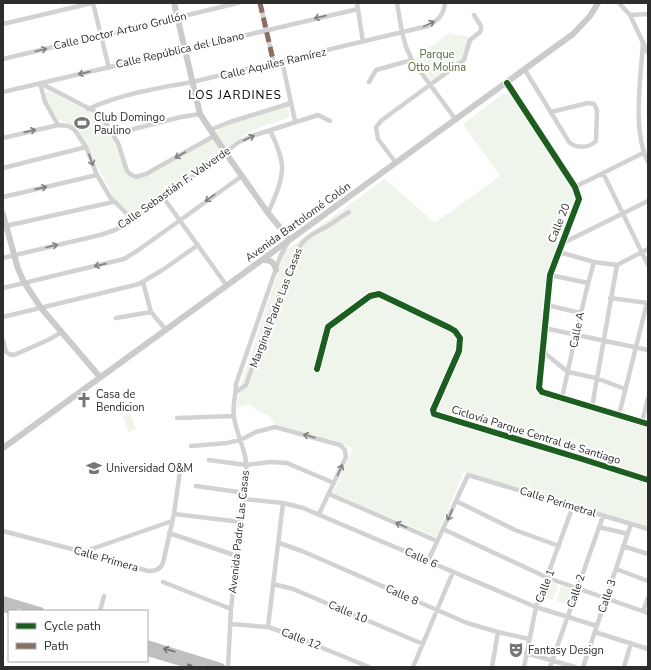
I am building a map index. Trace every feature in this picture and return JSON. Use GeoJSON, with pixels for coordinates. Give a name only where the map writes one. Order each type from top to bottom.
{"type":"FeatureCollection","features":[{"type":"Feature","properties":{"kind":"highway"},"geometry":{"type":"LineString","coordinates":[[3,600],[37,610]]}},
{"type":"Feature","properties":{"kind":"highway"},"geometry":{"type":"LineString","coordinates":[[148,644],[221,667]]}},
{"type":"Feature","properties":{"kind":"highway"},"geometry":{"type":"LineString","coordinates":[[148,652],[189,666],[198,667]]}},
{"type":"Feature","properties":{"kind":"main road"},"geometry":{"type":"LineString","coordinates":[[174,3],[200,114],[268,213],[287,236],[288,240]]}},
{"type":"Feature","properties":{"kind":"main road","name":"Avenida Bartolomé Colón"},"geometry":{"type":"LineString","coordinates":[[3,448],[263,260],[288,240],[525,70],[573,34],[590,16],[596,4]]}},
{"type":"Feature","properties":{"kind":"main road"},"geometry":{"type":"LineString","coordinates":[[3,214],[14,256],[24,282],[41,308],[100,378]]}},
{"type":"Feature","properties":{"kind":"main road"},"geometry":{"type":"LineString","coordinates":[[263,260],[274,263],[276,270]]}},
{"type":"Feature","properties":{"kind":"street"},"geometry":{"type":"LineString","coordinates":[[3,24],[92,3],[109,68]]}},
{"type":"Feature","properties":{"kind":"street","name":"Calle Doctor Arturo Grullón"},"geometry":{"type":"LineString","coordinates":[[3,59],[238,3]]}},
{"type":"Feature","properties":{"kind":"street"},"geometry":{"type":"LineString","coordinates":[[260,3],[274,64]]}},
{"type":"Feature","properties":{"kind":"street"},"geometry":{"type":"LineString","coordinates":[[357,3],[363,42]]}},
{"type":"Feature","properties":{"kind":"street"},"geometry":{"type":"LineString","coordinates":[[397,3],[402,32],[406,47],[412,60],[456,120]]}},
{"type":"Feature","properties":{"kind":"street","name":"Calle Aquiles Ramírez"},"geometry":{"type":"LineString","coordinates":[[88,109],[112,99],[274,64],[428,26],[439,18],[445,3]]}},
{"type":"Feature","properties":{"kind":"street"},"geometry":{"type":"LineString","coordinates":[[619,3],[630,15],[648,53]]}},
{"type":"Feature","properties":{"kind":"street","name":"Calle República del Líbano"},"geometry":{"type":"LineString","coordinates":[[3,92],[358,9]]}},
{"type":"Feature","properties":{"kind":"street"},"geometry":{"type":"LineString","coordinates":[[396,163],[378,139],[376,127],[382,120],[464,60],[470,40],[480,32],[481,29],[474,14]]}},
{"type":"Feature","properties":{"kind":"street"},"geometry":{"type":"LineString","coordinates":[[630,15],[648,14]]}},
{"type":"Feature","properties":{"kind":"street"},"geometry":{"type":"LineString","coordinates":[[643,42],[640,137],[648,162]]}},
{"type":"Feature","properties":{"kind":"street"},"geometry":{"type":"LineString","coordinates":[[369,82],[377,70],[412,60]]}},
{"type":"Feature","properties":{"kind":"street"},"geometry":{"type":"LineString","coordinates":[[282,62],[295,122]]}},
{"type":"Feature","properties":{"kind":"street"},"geometry":{"type":"LineString","coordinates":[[525,70],[571,145],[591,145],[596,141],[597,110],[594,104],[588,103],[551,112]]}},
{"type":"Feature","properties":{"kind":"street"},"geometry":{"type":"LineString","coordinates":[[40,83],[94,111],[102,117],[114,134],[127,171],[136,177],[146,174],[214,136]]}},
{"type":"Feature","properties":{"kind":"street"},"geometry":{"type":"LineString","coordinates":[[40,83],[45,102],[58,125]]}},
{"type":"Feature","properties":{"kind":"street","name":"Calle 20"},"geometry":{"type":"LineString","coordinates":[[507,83],[575,187],[579,199],[550,275],[539,386],[542,392],[562,398]]}},
{"type":"Feature","properties":{"kind":"street"},"geometry":{"type":"LineString","coordinates":[[210,130],[230,122],[291,103]]}},
{"type":"Feature","properties":{"kind":"street"},"geometry":{"type":"LineString","coordinates":[[114,134],[159,122],[200,114]]}},
{"type":"Feature","properties":{"kind":"street","name":"Calle Sebastián F. Valverde"},"geometry":{"type":"LineString","coordinates":[[3,258],[100,235],[115,230],[133,220],[239,142],[255,135],[318,115],[330,121]]}},
{"type":"Feature","properties":{"kind":"street"},"geometry":{"type":"LineString","coordinates":[[3,138],[58,125],[68,126],[74,129],[86,147],[97,175],[113,202],[133,220]]}},
{"type":"Feature","properties":{"kind":"street"},"geometry":{"type":"LineString","coordinates":[[268,213],[280,180],[282,166],[277,146],[270,130]]}},
{"type":"Feature","properties":{"kind":"street"},"geometry":{"type":"LineString","coordinates":[[3,168],[86,147]]}},
{"type":"Feature","properties":{"kind":"street"},"geometry":{"type":"LineString","coordinates":[[575,187],[644,153]]}},
{"type":"Feature","properties":{"kind":"street"},"geometry":{"type":"LineString","coordinates":[[603,173],[624,213],[648,265]]}},
{"type":"Feature","properties":{"kind":"street"},"geometry":{"type":"LineString","coordinates":[[3,197],[97,175]]}},
{"type":"Feature","properties":{"kind":"street"},"geometry":{"type":"LineString","coordinates":[[3,288],[124,259],[242,176]]}},
{"type":"Feature","properties":{"kind":"street"},"geometry":{"type":"LineString","coordinates":[[163,197],[227,286]]}},
{"type":"Feature","properties":{"kind":"street"},"geometry":{"type":"LineString","coordinates":[[563,243],[648,201]]}},
{"type":"Feature","properties":{"kind":"street"},"geometry":{"type":"LineString","coordinates":[[6,226],[113,202]]}},
{"type":"Feature","properties":{"kind":"street","name":"Marginal Padre Las Casas"},"geometry":{"type":"LineString","coordinates":[[236,392],[246,385],[274,308],[304,239],[348,212]]}},
{"type":"Feature","properties":{"kind":"street"},"geometry":{"type":"LineString","coordinates":[[305,229],[314,233]]}},
{"type":"Feature","properties":{"kind":"street","name":"Avenida Padre Las Casas"},"geometry":{"type":"LineString","coordinates":[[228,667],[230,609],[245,493],[246,465],[234,416],[233,404],[236,384],[282,252],[288,244],[288,240]]}},
{"type":"Feature","properties":{"kind":"street"},"geometry":{"type":"LineString","coordinates":[[3,317],[130,287],[143,282],[198,245]]}},
{"type":"Feature","properties":{"kind":"street"},"geometry":{"type":"LineString","coordinates":[[559,252],[594,262],[617,265],[648,249]]}},
{"type":"Feature","properties":{"kind":"street","name":"Calle A"},"geometry":{"type":"LineString","coordinates":[[562,398],[580,313],[594,262]]}},
{"type":"Feature","properties":{"kind":"street"},"geometry":{"type":"LineString","coordinates":[[592,407],[602,341],[617,265]]}},
{"type":"Feature","properties":{"kind":"street"},"geometry":{"type":"LineString","coordinates":[[550,275],[588,283]]}},
{"type":"Feature","properties":{"kind":"street"},"geometry":{"type":"LineString","coordinates":[[143,282],[151,312],[166,330]]}},
{"type":"Feature","properties":{"kind":"street"},"geometry":{"type":"LineString","coordinates":[[610,298],[648,303],[619,415]]}},
{"type":"Feature","properties":{"kind":"street"},"geometry":{"type":"LineString","coordinates":[[264,304],[274,308]]}},
{"type":"Feature","properties":{"kind":"street"},"geometry":{"type":"LineString","coordinates":[[547,305],[580,313]]}},
{"type":"Feature","properties":{"kind":"street"},"geometry":{"type":"LineString","coordinates":[[116,318],[151,312]]}},
{"type":"Feature","properties":{"kind":"street"},"geometry":{"type":"LineString","coordinates":[[544,328],[576,336],[648,350]]}},
{"type":"Feature","properties":{"kind":"street"},"geometry":{"type":"LineString","coordinates":[[3,340],[6,352],[14,355],[62,332]]}},
{"type":"Feature","properties":{"kind":"street"},"geometry":{"type":"LineString","coordinates":[[542,351],[568,372],[596,378],[625,389]]}},
{"type":"Feature","properties":{"kind":"street"},"geometry":{"type":"LineString","coordinates":[[562,398],[648,424]]}},
{"type":"Feature","properties":{"kind":"street"},"geometry":{"type":"LineString","coordinates":[[642,422],[648,398]]}},
{"type":"Feature","properties":{"kind":"street"},"geometry":{"type":"LineString","coordinates":[[177,418],[234,416]]}},
{"type":"Feature","properties":{"kind":"street"},"geometry":{"type":"LineString","coordinates":[[191,446],[218,444],[240,440],[271,427],[279,427],[340,445],[345,450],[346,457],[319,514]]}},
{"type":"Feature","properties":{"kind":"street"},"geometry":{"type":"LineString","coordinates":[[208,460],[246,465],[270,462],[287,463],[334,483]]}},
{"type":"Feature","properties":{"kind":"street","name":"Calle Primera"},"geometry":{"type":"LineString","coordinates":[[3,531],[148,571],[158,570],[161,567],[174,514],[180,472]]}},
{"type":"Feature","properties":{"kind":"street","name":"Calle Perimetral"},"geometry":{"type":"LineString","coordinates":[[456,501],[468,476],[648,529]]}},
{"type":"Feature","properties":{"kind":"street"},"geometry":{"type":"LineString","coordinates":[[196,486],[245,493]]}},
{"type":"Feature","properties":{"kind":"street"},"geometry":{"type":"LineString","coordinates":[[329,494],[437,541]]}},
{"type":"Feature","properties":{"kind":"street","name":"Calle 6"},"geometry":{"type":"LineString","coordinates":[[244,499],[283,503],[303,508],[536,607],[597,626]]}},
{"type":"Feature","properties":{"kind":"street"},"geometry":{"type":"LineString","coordinates":[[428,561],[456,501],[515,530],[559,546]]}},
{"type":"Feature","properties":{"kind":"street"},"geometry":{"type":"LineString","coordinates":[[268,627],[283,503]]}},
{"type":"Feature","properties":{"kind":"street","name":"Calle 1"},"geometry":{"type":"LineString","coordinates":[[524,667],[536,607],[548,578],[573,506]]}},
{"type":"Feature","properties":{"kind":"street"},"geometry":{"type":"LineString","coordinates":[[174,514],[241,522]]}},
{"type":"Feature","properties":{"kind":"street","name":"Calle 2"},"geometry":{"type":"LineString","coordinates":[[550,667],[603,516]]}},
{"type":"Feature","properties":{"kind":"street"},"geometry":{"type":"LineString","coordinates":[[83,552],[172,521]]}},
{"type":"Feature","properties":{"kind":"street","name":"Calle 3"},"geometry":{"type":"LineString","coordinates":[[583,667],[631,524]]}},
{"type":"Feature","properties":{"kind":"street"},"geometry":{"type":"LineString","coordinates":[[599,527],[628,534]]}},
{"type":"Feature","properties":{"kind":"street"},"geometry":{"type":"LineString","coordinates":[[443,529],[548,578],[646,612],[648,598]]}},
{"type":"Feature","properties":{"kind":"street"},"geometry":{"type":"LineString","coordinates":[[169,534],[237,556]]}},
{"type":"Feature","properties":{"kind":"street","name":"Calle 8"},"geometry":{"type":"LineString","coordinates":[[279,543],[302,551],[467,623],[529,639]]}},
{"type":"Feature","properties":{"kind":"street"},"geometry":{"type":"LineString","coordinates":[[623,546],[648,554]]}},
{"type":"Feature","properties":{"kind":"street"},"geometry":{"type":"LineString","coordinates":[[616,569],[648,581]]}},
{"type":"Feature","properties":{"kind":"street"},"geometry":{"type":"LineString","coordinates":[[413,667],[453,572]]}},
{"type":"Feature","properties":{"kind":"street"},"geometry":{"type":"LineString","coordinates":[[163,582],[230,609]]}},
{"type":"Feature","properties":{"kind":"street","name":"Calle 10"},"geometry":{"type":"LineString","coordinates":[[273,584],[293,589],[423,644]]}},
{"type":"Feature","properties":{"kind":"street"},"geometry":{"type":"LineString","coordinates":[[100,610],[104,596]]}},
{"type":"Feature","properties":{"kind":"street","name":"Calle 12"},"geometry":{"type":"LineString","coordinates":[[230,624],[268,627],[303,639],[369,667]]}},
{"type":"Feature","properties":{"kind":"street"},"geometry":{"type":"LineString","coordinates":[[492,667],[498,632]]}},
{"type":"Feature","properties":{"kind":"street"},"geometry":{"type":"LineString","coordinates":[[595,632],[648,649]]}},
{"type":"Feature","properties":{"kind":"street"},"geometry":{"type":"LineString","coordinates":[[624,667],[632,643]]}},
{"type":"Feature","properties":{"kind":"street"},"geometry":{"type":"LineString","coordinates":[[526,653],[575,667]]}},
{"type":"Feature","properties":{"kind":"green space","name":"Parque Otto Molina"},"geometry":{"type":"Polygon","coordinates":[[[451,32],[452,34],[469,37],[463,59],[432,82],[415,58],[451,32]]]}},
{"type":"Feature","properties":{"kind":"green space"},"geometry":{"type":"Polygon","coordinates":[[[648,70],[648,115],[646,116],[648,70]]]}},
{"type":"Feature","properties":{"kind":"green space"},"geometry":{"type":"Polygon","coordinates":[[[49,91],[105,120],[124,166],[130,175],[143,177],[225,126],[287,102],[290,117],[250,131],[130,215],[114,198],[81,135],[72,125],[58,120],[43,95],[49,91]]]}},
{"type":"Feature","properties":{"kind":"green space"},"geometry":{"type":"Polygon","coordinates":[[[509,93],[514,96],[572,191],[574,198],[573,211],[552,259],[548,274],[537,390],[540,394],[608,413],[648,427],[648,528],[464,472],[436,537],[333,493],[353,448],[275,424],[268,415],[255,409],[249,404],[236,408],[240,387],[285,251],[385,179],[435,223],[500,176],[463,124],[503,94],[509,93]]]}},
{"type":"Feature","properties":{"kind":"green space"},"geometry":{"type":"Polygon","coordinates":[[[130,413],[136,429],[128,432],[123,416],[130,413]]]}},
{"type":"Feature","properties":{"kind":"green space"},"geometry":{"type":"Polygon","coordinates":[[[549,582],[558,585],[553,600],[544,597],[549,582]]]}},
{"type":"Feature","properties":{"kind":"green space"},"geometry":{"type":"Polygon","coordinates":[[[561,586],[572,589],[567,604],[557,601],[561,586]]]}},
{"type":"Feature","properties":{"kind":"marked path"},"geometry":{"type":"LineString","coordinates":[[260,3],[274,64]]}},
{"type":"Feature","properties":{"kind":"cycle path"},"geometry":{"type":"LineString","coordinates":[[507,83],[575,187],[579,199],[550,275],[539,388],[542,392],[648,424]]}},
{"type":"Feature","properties":{"kind":"cycle path","name":"Ciclovía Parque Central de Santiago"},"geometry":{"type":"LineString","coordinates":[[317,369],[328,327],[370,296],[379,294],[450,328],[455,331],[460,338],[459,351],[433,410],[434,414],[648,480]]}},
{"type":"Feature","properties":{"kind":"place","name":"Club Domingo Paulino"},"geometry":{"type":"Point","coordinates":[82,123]}},
{"type":"Feature","properties":{"kind":"place","name":"Casa de Bendicion"},"geometry":{"type":"Point","coordinates":[84,400]}},
{"type":"Feature","properties":{"kind":"place","name":"Universidad O&M"},"geometry":{"type":"Point","coordinates":[94,468]}},
{"type":"Feature","properties":{"kind":"place","name":"Fantasy Design"},"geometry":{"type":"Point","coordinates":[516,650]}},
{"type":"Feature","properties":{"kind":"district","name":"LOS JARDINES"},"geometry":{"type":"Point","coordinates":[235,95]}}]}
